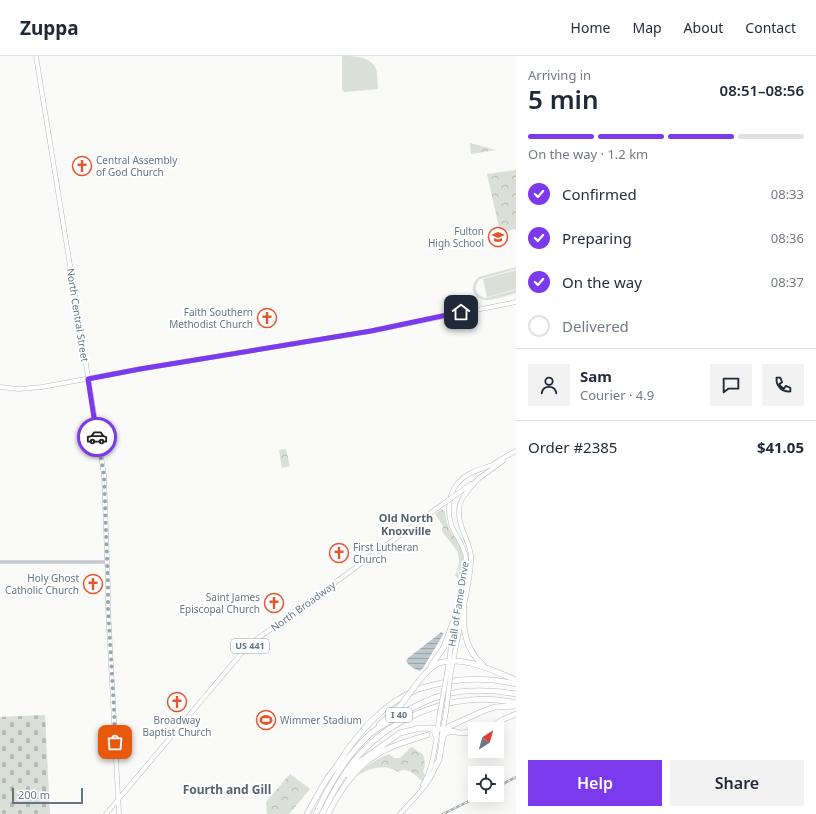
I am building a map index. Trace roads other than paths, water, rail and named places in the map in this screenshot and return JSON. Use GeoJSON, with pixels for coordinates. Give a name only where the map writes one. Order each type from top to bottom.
{"type":"FeatureCollection","features":[{"type":"Feature","properties":{"kind":"highway"},"geometry":{"type":"LineString","coordinates":[[464,609],[463,622],[466,642],[477,660],[489,669],[516,684]]}},
{"type":"Feature","properties":{"kind":"highway"},"geometry":{"type":"LineString","coordinates":[[369,735],[400,706],[425,674],[444,647],[456,614]]}},
{"type":"Feature","properties":{"kind":"highway"},"geometry":{"type":"LineString","coordinates":[[425,674],[436,664],[451,661],[476,664],[489,669]]}},
{"type":"Feature","properties":{"kind":"highway"},"geometry":{"type":"LineString","coordinates":[[307,814],[322,787],[367,724],[405,695],[420,689],[453,681],[505,678],[516,680]]}},
{"type":"Feature","properties":{"kind":"highway","name":"I 40"},"geometry":{"type":"LineString","coordinates":[[316,814],[326,792],[358,747],[369,735],[402,713],[442,695],[458,692],[479,691],[516,694]]}},
{"type":"Feature","properties":{"kind":"highway","name":"I 40"},"geometry":{"type":"LineString","coordinates":[[326,812],[334,798],[335,790],[350,766],[362,752],[391,727],[422,712],[454,702],[472,699],[497,700],[516,704]]}},
{"type":"Feature","properties":{"kind":"highway"},"geometry":{"type":"LineString","coordinates":[[448,727],[483,711],[495,707],[516,704]]}},
{"type":"Feature","properties":{"kind":"highway"},"geometry":{"type":"LineString","coordinates":[[499,722],[516,714]]}},
{"type":"Feature","properties":{"kind":"highway"},"geometry":{"type":"LineString","coordinates":[[335,790],[358,763],[400,733],[420,728],[458,732]]}},
{"type":"Feature","properties":{"kind":"highway"},"geometry":{"type":"LineString","coordinates":[[431,728],[436,736]]}},
{"type":"Feature","properties":{"kind":"highway"},"geometry":{"type":"LineString","coordinates":[[435,767],[439,760],[444,735],[448,732],[468,732]]}},
{"type":"Feature","properties":{"kind":"highway"},"geometry":{"type":"LineString","coordinates":[[334,798],[357,770],[372,757],[392,747],[427,735]]}},
{"type":"Feature","properties":{"kind":"main road","name":"North Central Street"},"geometry":{"type":"LineString","coordinates":[[36,56],[104,475],[108,608],[119,814]]}},
{"type":"Feature","properties":{"kind":"main road"},"geometry":{"type":"LineString","coordinates":[[0,387],[19,389],[42,387],[140,369],[371,331],[516,302]]}},
{"type":"Feature","properties":{"kind":"main road","name":"North Broadway"},"geometry":{"type":"LineString","coordinates":[[106,814],[245,650],[254,642],[516,451]]}},
{"type":"Feature","properties":{"kind":"main road","name":"Hall of Fame Drive"},"geometry":{"type":"LineString","coordinates":[[451,661],[456,614],[466,559],[464,549],[452,527],[449,515],[448,507],[452,493],[462,479],[469,474],[492,465],[508,454],[516,451]]}},
{"type":"Feature","properties":{"kind":"main road"},"geometry":{"type":"LineString","coordinates":[[479,470],[498,464]]}},
{"type":"Feature","properties":{"kind":"main road","name":"Hall of Fame Drive"},"geometry":{"type":"LineString","coordinates":[[400,814],[432,777],[435,767],[440,729],[440,712],[464,609],[470,568],[471,555],[459,518],[458,510],[461,500],[480,477]]}},
{"type":"Feature","properties":{"kind":"main road","name":"Hall of Fame Drive"},"geometry":{"type":"LineString","coordinates":[[418,793],[429,771],[436,736],[446,712],[449,672]]}},
{"type":"Feature","properties":{"kind":"street"},"geometry":{"type":"LineString","coordinates":[[0,562],[107,562]]}},
{"type":"Feature","properties":{"kind":"railway"},"geometry":{"type":"LineString","coordinates":[[504,783],[516,777]]}},
{"type":"Feature","properties":{"kind":"railway"},"geometry":{"type":"LineString","coordinates":[[443,814],[468,802]]}},
{"type":"Feature","properties":{"kind":"place","name":"Central Assembly of God Church"},"geometry":{"type":"Point","coordinates":[82,166]}},
{"type":"Feature","properties":{"kind":"place","name":"Fulton High School"},"geometry":{"type":"Point","coordinates":[498,237]}},
{"type":"Feature","properties":{"kind":"place","name":"Faith Southern Methodist Church"},"geometry":{"type":"Point","coordinates":[267,318]}},
{"type":"Feature","properties":{"kind":"place","name":"First Lutheran Church"},"geometry":{"type":"Point","coordinates":[339,553]}},
{"type":"Feature","properties":{"kind":"place","name":"Holy Ghost Catholic Church"},"geometry":{"type":"Point","coordinates":[93,584]}},
{"type":"Feature","properties":{"kind":"place","name":"Saint James Episcopal Church"},"geometry":{"type":"Point","coordinates":[274,603]}},
{"type":"Feature","properties":{"kind":"place","name":"Broadway Baptist Church"},"geometry":{"type":"Point","coordinates":[177,702]}},
{"type":"Feature","properties":{"kind":"place","name":"Wimmer Stadium"},"geometry":{"type":"Point","coordinates":[266,720]}},
{"type":"Feature","properties":{"kind":"district","name":"Old North Knoxville"},"geometry":{"type":"Point","coordinates":[406,524]}},
{"type":"Feature","properties":{"kind":"district","name":"Fourth and Gill"},"geometry":{"type":"Point","coordinates":[227,790]}}]}
